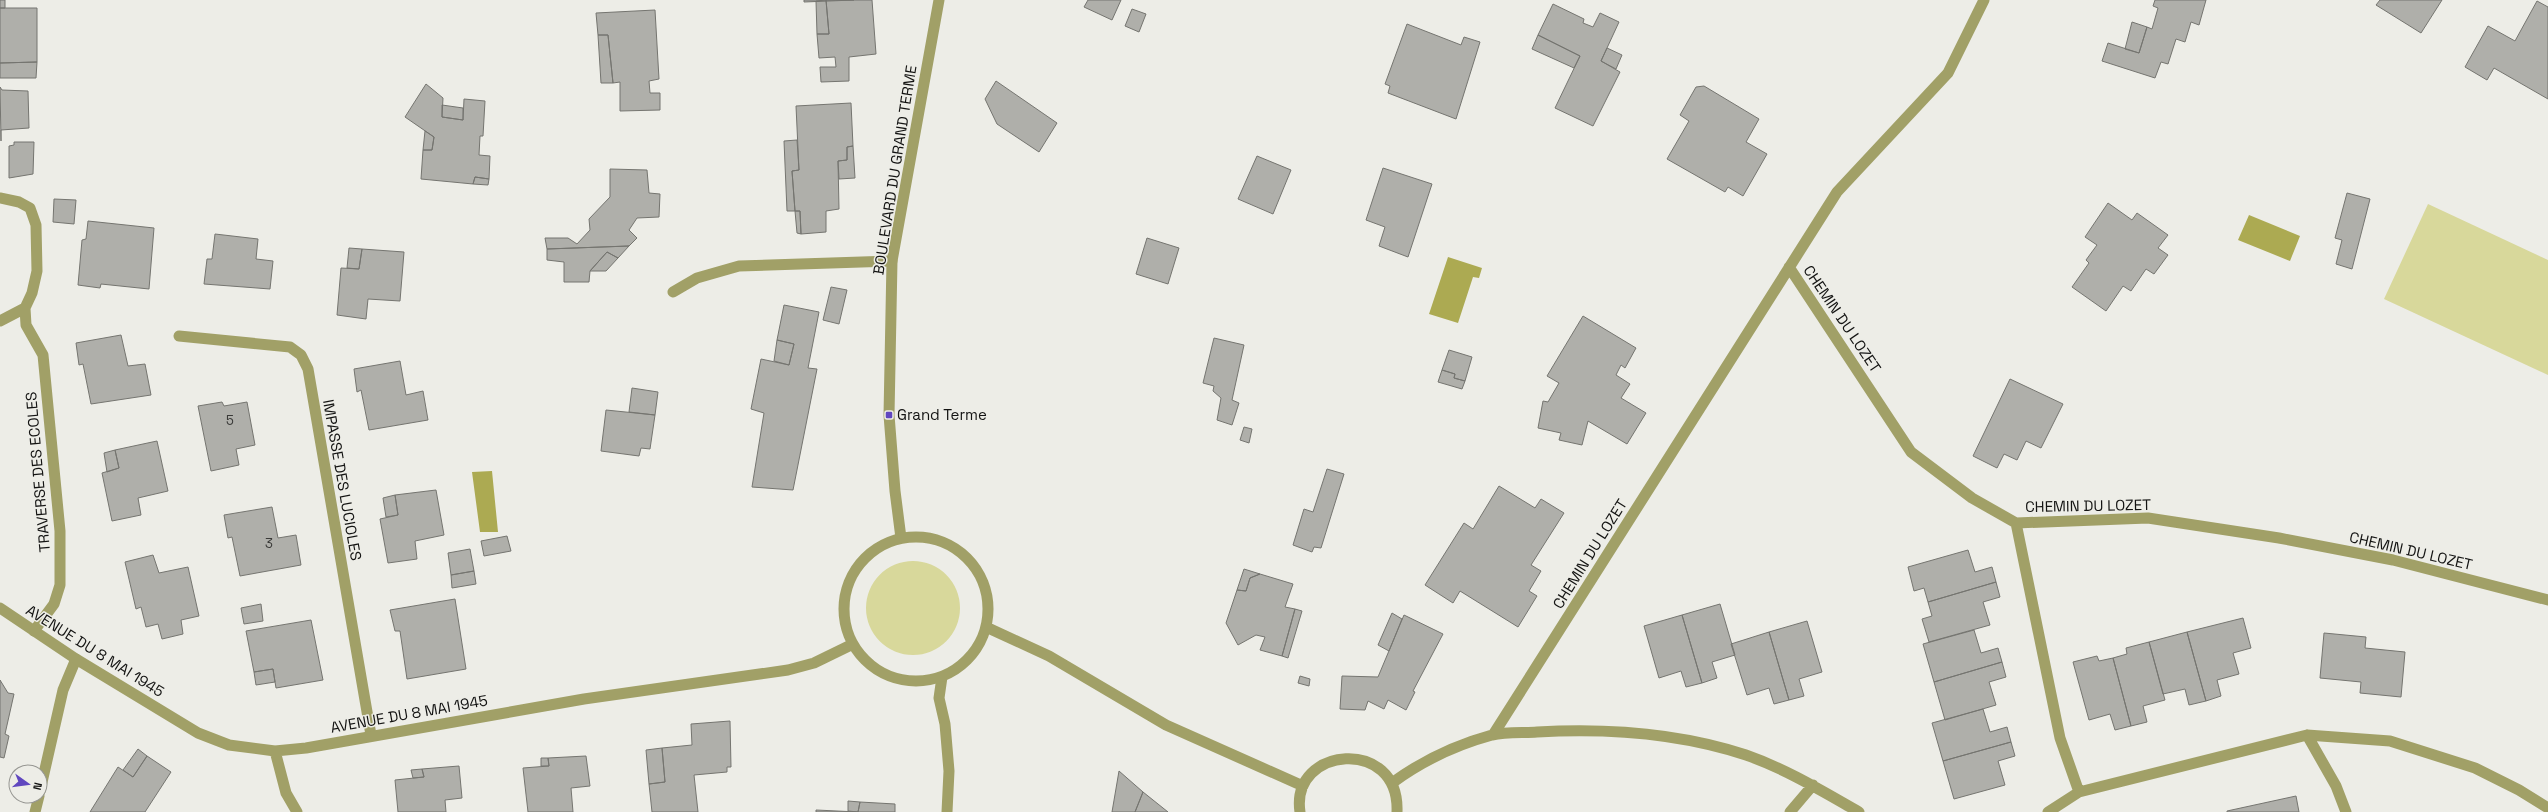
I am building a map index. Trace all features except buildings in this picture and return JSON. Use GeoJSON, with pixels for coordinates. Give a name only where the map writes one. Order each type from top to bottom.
{"type":"FeatureCollection","features":[{"type":"Feature","properties":{"kind":"street","name":"BOULEVARD DU GRAND TERME"},"geometry":{"type":"LineString","coordinates":[[901,538],[895,491],[889,415],[892,261],[939,0]]}},
{"type":"Feature","properties":{"kind":"street","name":"CHEMIN DU LOZET"},"geometry":{"type":"LineString","coordinates":[[1493,735],[1837,192],[1948,73],[1984,0]]}},
{"type":"Feature","properties":{"kind":"street"},"geometry":{"type":"LineString","coordinates":[[0,198],[19,202],[30,208],[36,225],[37,271],[32,293],[25,308],[0,321]]}},
{"type":"Feature","properties":{"kind":"street"},"geometry":{"type":"LineString","coordinates":[[673,292],[697,278],[740,266],[892,261]]}},
{"type":"Feature","properties":{"kind":"street","name":"CHEMIN DU LOZET"},"geometry":{"type":"LineString","coordinates":[[1789,267],[1911,452],[1972,498],[2016,523],[2155,519],[2279,538],[2393,560],[2548,600]]}},
{"type":"Feature","properties":{"kind":"street","name":"TRAVERSE DES ECOLES"},"geometry":{"type":"LineString","coordinates":[[25,308],[26,325],[43,355],[60,531],[60,585],[54,604],[34,631]]}},
{"type":"Feature","properties":{"kind":"street","name":"IMPASSE DES LUCIOLES"},"geometry":{"type":"LineString","coordinates":[[179,336],[290,347],[301,355],[308,369],[371,735]]}},
{"type":"Feature","properties":{"kind":"street"},"geometry":{"type":"LineString","coordinates":[[2016,523],[2060,738],[2079,792]]}},
{"type":"Feature","properties":{"kind":"street"},"geometry":{"type":"LineString","coordinates":[[901,538],[929,538],[942,541],[961,551],[975,567],[985,585],[988,606],[986,627],[977,648],[962,665],[942,677],[922,681],[901,679],[882,672],[865,660],[853,644],[844,618],[846,591],[857,567],[877,548],[901,538]]}},
{"type":"Feature","properties":{"kind":"street","name":"AVENUE DU 8 MAI 1945"},"geometry":{"type":"LineString","coordinates":[[0,608],[76,659],[198,733],[229,744],[275,751],[306,748],[371,735],[584,699],[788,670],[814,663],[853,644]]}},
{"type":"Feature","properties":{"kind":"street"},"geometry":{"type":"LineString","coordinates":[[986,627],[1049,656],[1166,725],[1303,786]]}},
{"type":"Feature","properties":{"kind":"street"},"geometry":{"type":"LineString","coordinates":[[46,764],[64,690],[76,659]]}},
{"type":"Feature","properties":{"kind":"street"},"geometry":{"type":"LineString","coordinates":[[942,677],[939,698],[945,724],[949,771],[947,812]]}},
{"type":"Feature","properties":{"kind":"street"},"geometry":{"type":"LineString","coordinates":[[1392,783],[1435,755],[1493,735],[1577,730],[1635,733],[1694,740],[1747,756],[1813,785],[1859,812]]}},
{"type":"Feature","properties":{"kind":"street"},"geometry":{"type":"LineString","coordinates":[[2307,735],[2336,786],[2346,812]]}},
{"type":"Feature","properties":{"kind":"street"},"geometry":{"type":"LineString","coordinates":[[2048,812],[2079,792],[2307,735],[2390,741],[2475,768],[2519,790],[2548,808]]}},
{"type":"Feature","properties":{"kind":"street"},"geometry":{"type":"LineString","coordinates":[[275,751],[286,793],[297,812]]}},
{"type":"Feature","properties":{"kind":"street"},"geometry":{"type":"LineString","coordinates":[[1300,812],[1298,805],[1303,786],[1314,771],[1329,761],[1347,757],[1365,760],[1375,766],[1392,783],[1397,800],[1397,812]]}},
{"type":"Feature","properties":{"kind":"street"},"geometry":{"type":"LineString","coordinates":[[1790,812],[1813,785]]}},
{"type":"Feature","properties":{"kind":"green space"},"geometry":{"type":"Polygon","coordinates":[[[2428,204],[2548,260],[2548,375],[2384,299],[2428,204]]]}},
{"type":"Feature","properties":{"kind":"green space"},"geometry":{"type":"Polygon","coordinates":[[[913,561],[931,565],[946,575],[956,590],[960,608],[956,626],[946,641],[931,651],[913,655],[895,651],[880,641],[870,626],[866,608],[870,590],[880,575],[895,565],[913,561]]]}},
{"type":"Feature","properties":{"kind":"shaded area"},"geometry":{"type":"Polygon","coordinates":[[[2249,215],[2300,236],[2290,261],[2238,240],[2249,215]]]}},
{"type":"Feature","properties":{"kind":"shaded area"},"geometry":{"type":"Polygon","coordinates":[[[1448,257],[1482,268],[1479,278],[1473,277],[1458,323],[1429,314],[1448,257]]]}},
{"type":"Feature","properties":{"kind":"shaded area"},"geometry":{"type":"Polygon","coordinates":[[[492,471],[498,532],[480,532],[472,472],[492,471]]]}},
{"type":"Feature","properties":{"kind":"place","name":"Grand Terme"},"geometry":{"type":"Point","coordinates":[889,415]}}]}
